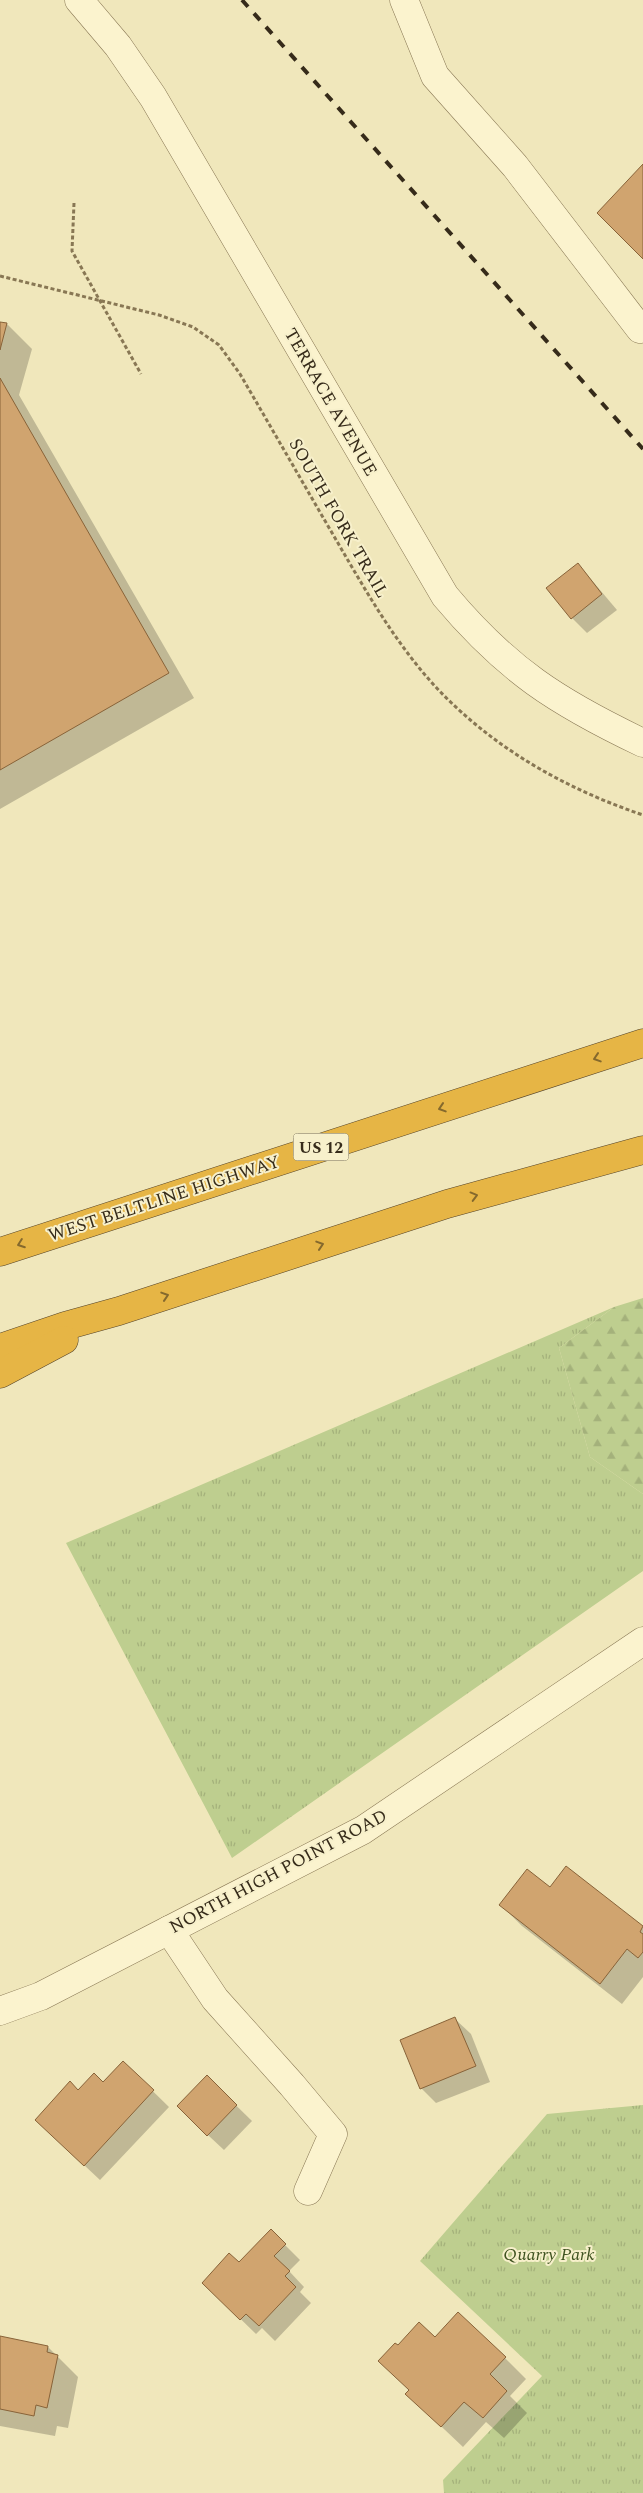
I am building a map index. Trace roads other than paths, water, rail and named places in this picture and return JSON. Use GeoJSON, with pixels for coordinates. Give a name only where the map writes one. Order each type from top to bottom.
{"type":"FeatureCollection","features":[{"type":"Feature","properties":{"kind":"highway","name":"WEST BELTLINE HIGHWAY"},"geometry":{"type":"LineString","coordinates":[[0,1252],[643,1043]]}},
{"type":"Feature","properties":{"kind":"highway"},"geometry":{"type":"LineString","coordinates":[[0,1348],[447,1204],[643,1150]]}},
{"type":"Feature","properties":{"kind":"highway"},"geometry":{"type":"LineString","coordinates":[[0,1374],[119,1311]]}},
{"type":"Feature","properties":{"kind":"street","name":"TERRACE AVENUE"},"geometry":{"type":"LineString","coordinates":[[80,0],[118,46],[153,98],[445,596],[472,628],[506,662],[539,687],[580,712],[643,743]]}},
{"type":"Feature","properties":{"kind":"street"},"geometry":{"type":"LineString","coordinates":[[404,0],[434,76],[514,166],[642,329]]}},
{"type":"Feature","properties":{"kind":"street","name":"NORTH HIGH POINT ROAD"},"geometry":{"type":"LineString","coordinates":[[0,2011],[41,1996],[363,1830],[643,1641]]}},
{"type":"Feature","properties":{"kind":"street"},"geometry":{"type":"LineString","coordinates":[[169,1930],[215,1999],[333,2134],[308,2191]]}},
{"type":"Feature","properties":{"kind":"railway"},"geometry":{"type":"LineString","coordinates":[[242,0],[643,449]]}},
{"type":"Feature","properties":{"kind":"park label","name":"Quarry Park"},"geometry":{"type":"Point","coordinates":[549,2254]}}]}
